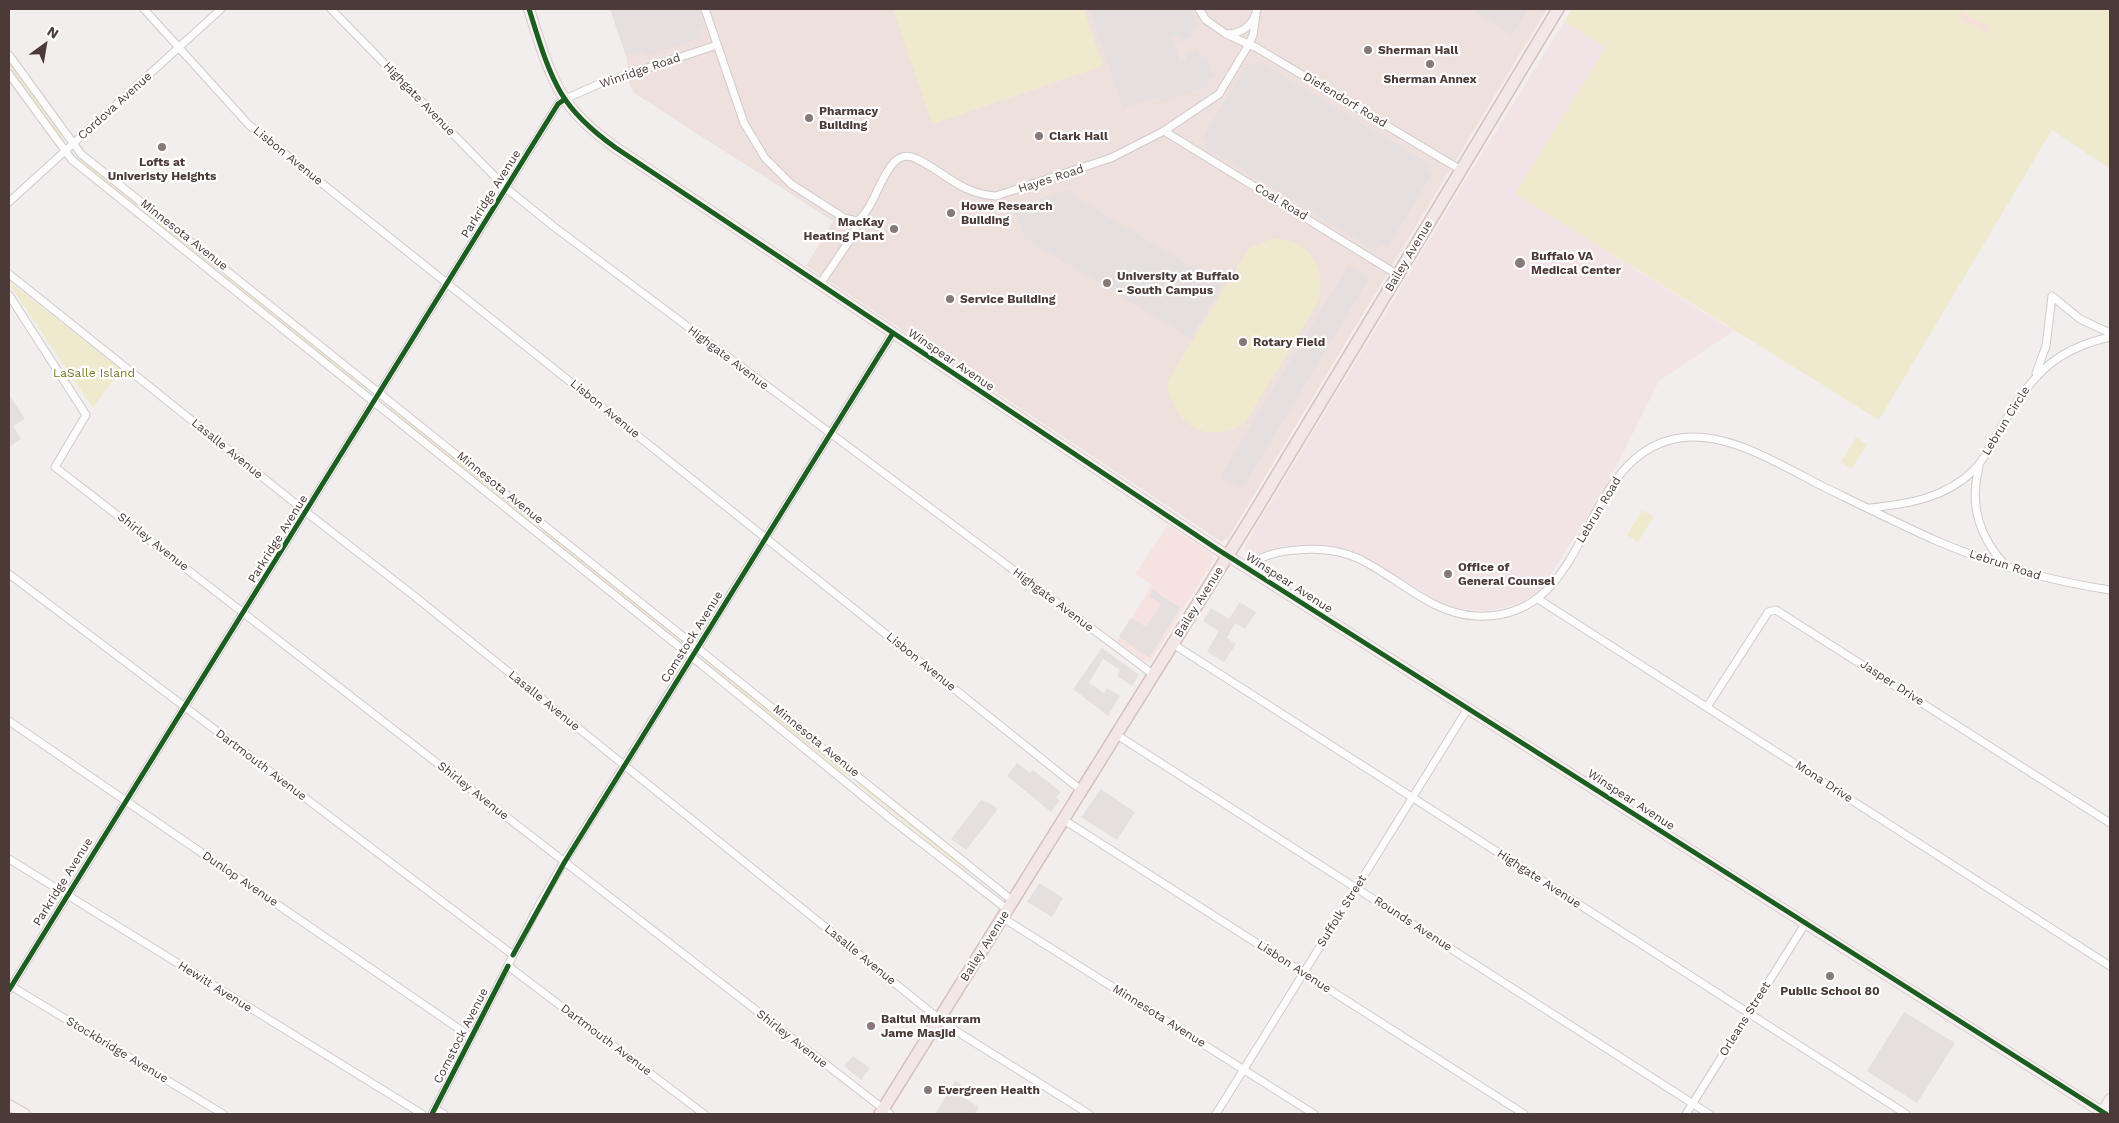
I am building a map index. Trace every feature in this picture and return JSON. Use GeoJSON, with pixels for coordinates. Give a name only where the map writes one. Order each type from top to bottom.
{"type":"FeatureCollection","features":[{"type":"Feature","properties":{"kind":"main road","name":"Bailey Avenue"},"geometry":{"type":"LineString","coordinates":[[885,1113],[940,1019],[1228,556],[1558,9]]}},
{"type":"Feature","properties":{"kind":"street","name":"Lisbon Avenue"},"geometry":{"type":"LineString","coordinates":[[144,9],[249,125],[1082,791]]}},
{"type":"Feature","properties":{"kind":"street","name":"Cordova Avenue"},"geometry":{"type":"LineString","coordinates":[[9,202],[221,9]]}},
{"type":"Feature","properties":{"kind":"street","name":"Highgate Avenue"},"geometry":{"type":"LineString","coordinates":[[331,9],[506,188],[553,226],[1154,675]]}},
{"type":"Feature","properties":{"kind":"street","name":"Winspear Avenue"},"geometry":{"type":"LineString","coordinates":[[529,9],[549,69],[565,99],[587,124],[616,148],[1228,556],[2103,1114]]}},
{"type":"Feature","properties":{"kind":"street"},"geometry":{"type":"LineString","coordinates":[[705,9],[744,123],[765,158],[791,184],[844,218],[857,221]]}},
{"type":"Feature","properties":{"kind":"street","name":"Diefendorf Road"},"geometry":{"type":"LineString","coordinates":[[1199,9],[1206,20],[1226,34],[1249,44],[1462,170]]}},
{"type":"Feature","properties":{"kind":"street"},"geometry":{"type":"LineString","coordinates":[[1226,34],[1240,32],[1248,26],[1257,12]]}},
{"type":"Feature","properties":{"kind":"street","name":"Hayes Road"},"geometry":{"type":"LineString","coordinates":[[820,284],[854,234],[857,221],[868,212],[892,162],[902,157],[916,158],[968,191],[996,196],[1111,158],[1164,131],[1219,94],[1249,44],[1253,35],[1257,12]]}},
{"type":"Feature","properties":{"kind":"street","name":"Winridge Road"},"geometry":{"type":"LineString","coordinates":[[565,99],[599,84],[717,46]]}},
{"type":"Feature","properties":{"kind":"street","name":"Minnesota Avenue"},"geometry":{"type":"LineString","coordinates":[[9,55],[81,154],[856,773],[1008,910]]}},
{"type":"Feature","properties":{"kind":"street","name":"Minnesota Avenue"},"geometry":{"type":"LineString","coordinates":[[9,74],[72,160],[848,783],[1008,910],[1244,1070],[1314,1114]]}},
{"type":"Feature","properties":{"kind":"street","name":"Parkridge Avenue"},"geometry":{"type":"LineString","coordinates":[[10,988],[558,104],[565,99]]}},
{"type":"Feature","properties":{"kind":"street","name":"Coal Road"},"geometry":{"type":"LineString","coordinates":[[1164,131],[1398,275]]}},
{"type":"Feature","properties":{"kind":"street"},"geometry":{"type":"LineString","coordinates":[[218,277],[225,268]]}},
{"type":"Feature","properties":{"kind":"street","name":"Lasalle Avenue"},"geometry":{"type":"LineString","coordinates":[[9,274],[306,512],[413,595],[624,767],[948,1026],[1089,1114]]}},
{"type":"Feature","properties":{"kind":"street","name":"Shirley Avenue"},"geometry":{"type":"LineString","coordinates":[[9,295],[86,415],[55,467],[244,612],[885,1113]]}},
{"type":"Feature","properties":{"kind":"street","name":"Lebrun Circle"},"geometry":{"type":"LineString","coordinates":[[2034,378],[2046,346],[2052,296],[2080,319],[2110,333]]}},
{"type":"Feature","properties":{"kind":"street","name":"Comstock Avenue"},"geometry":{"type":"LineString","coordinates":[[433,1111],[513,955],[564,863],[893,333]]}},
{"type":"Feature","properties":{"kind":"street","name":"Lebrun Circle"},"geometry":{"type":"LineString","coordinates":[[2008,568],[1988,543],[1978,517],[1975,496],[1980,464],[2018,399],[2044,367],[2071,350],[2110,337]]}},
{"type":"Feature","properties":{"kind":"street","name":"Lebrun Road"},"geometry":{"type":"LineString","coordinates":[[1245,567],[1266,555],[1294,550],[1320,550],[1348,555],[1363,561],[1436,606],[1463,615],[1491,616],[1526,607],[1549,589],[1566,564],[1616,479],[1627,466],[1653,448],[1674,439],[1700,437],[1738,445],[1937,541],[2008,568],[2068,583],[2110,590]]}},
{"type":"Feature","properties":{"kind":"street","name":"Lebrun Circle"},"geometry":{"type":"LineString","coordinates":[[1870,508],[1912,502],[1931,497],[1949,488],[1980,464]]}},
{"type":"Feature","properties":{"kind":"street"},"geometry":{"type":"LineString","coordinates":[[533,530],[540,521]]}},
{"type":"Feature","properties":{"kind":"street","name":"Dartmouth Avenue"},"geometry":{"type":"LineString","coordinates":[[9,574],[513,955]]}},
{"type":"Feature","properties":{"kind":"street","name":"Mona Drive"},"geometry":{"type":"LineString","coordinates":[[1538,599],[2110,966]]}},
{"type":"Feature","properties":{"kind":"street","name":"Jasper Drive"},"geometry":{"type":"LineString","coordinates":[[1708,707],[1768,612],[1776,610],[2110,822]]}},
{"type":"Feature","properties":{"kind":"street","name":"Highgate Avenue"},"geometry":{"type":"LineString","coordinates":[[1173,644],[1906,1114]]}},
{"type":"Feature","properties":{"kind":"street","name":"Suffolk Street"},"geometry":{"type":"LineString","coordinates":[[1216,1114],[1468,708]]}},
{"type":"Feature","properties":{"kind":"street","name":"Dunlop Avenue"},"geometry":{"type":"LineString","coordinates":[[9,721],[471,1037]]}},
{"type":"Feature","properties":{"kind":"street","name":"Rounds Avenue"},"geometry":{"type":"LineString","coordinates":[[1117,735],[1709,1114]]}},
{"type":"Feature","properties":{"kind":"street"},"geometry":{"type":"LineString","coordinates":[[848,783],[856,773]]}},
{"type":"Feature","properties":{"kind":"street","name":"Lisbon Avenue"},"geometry":{"type":"LineString","coordinates":[[1064,820],[1524,1114]]}},
{"type":"Feature","properties":{"kind":"street","name":"Hewitt Avenue"},"geometry":{"type":"LineString","coordinates":[[9,860],[422,1114]]}},
{"type":"Feature","properties":{"kind":"street","name":"Orleans Street"},"geometry":{"type":"LineString","coordinates":[[1686,1114],[1804,924]]}},
{"type":"Feature","properties":{"kind":"street","name":"Dartmouth Avenue"},"geometry":{"type":"LineString","coordinates":[[508,966],[704,1114]]}},
{"type":"Feature","properties":{"kind":"street","name":"Stockbridge Avenue"},"geometry":{"type":"LineString","coordinates":[[10,988],[223,1114]]}},
{"type":"Feature","properties":{"kind":"street"},"geometry":{"type":"LineString","coordinates":[[2103,1114],[2110,1099]]}},
{"type":"Feature","properties":{"kind":"street"},"geometry":{"type":"LineString","coordinates":[[9,1104],[25,1114]]}},
{"type":"Feature","properties":{"kind":"street"},"geometry":{"type":"LineString","coordinates":[[433,1111],[444,1114]]}},
{"type":"Feature","properties":{"kind":"shaded area","name":"University at Buffalo - South Campus"},"geometry":{"type":"Polygon","coordinates":[[[610,9],[1547,9],[1228,538],[1222,542],[806,266],[833,221],[634,93],[629,84],[627,59],[610,9]]]}},
{"type":"Feature","properties":{"kind":"shaded area"},"geometry":{"type":"Polygon","coordinates":[[[610,9],[699,9],[705,28],[699,31],[701,38],[646,56],[643,50],[626,55],[610,9]]]}},
{"type":"Feature","properties":{"kind":"shaded area"},"geometry":{"type":"Polygon","coordinates":[[[1090,9],[1190,9],[1197,28],[1190,30],[1193,37],[1180,42],[1178,36],[1172,38],[1180,62],[1187,60],[1185,54],[1197,50],[1200,57],[1206,56],[1214,77],[1207,80],[1209,86],[1160,103],[1159,99],[1155,97],[1123,108],[1090,9]]]}},
{"type":"Feature","properties":{"kind":"shaded area"},"geometry":{"type":"Polygon","coordinates":[[[1477,9],[1528,9],[1512,35],[1475,13],[1477,9]]]}},
{"type":"Feature","properties":{"kind":"shaded area","name":"Buffalo VA Medical Center"},"geometry":{"type":"Polygon","coordinates":[[[1564,22],[1606,47],[1515,194],[1734,331],[1659,381],[1596,503],[1541,590],[1522,602],[1490,611],[1456,608],[1436,600],[1363,556],[1337,548],[1303,545],[1282,546],[1250,555],[1245,548],[1248,540],[1465,181],[1564,22]]]}},
{"type":"Feature","properties":{"kind":"shaded area"},"geometry":{"type":"Polygon","coordinates":[[[1258,61],[1429,164],[1426,170],[1432,174],[1387,248],[1380,244],[1376,251],[1206,148],[1210,141],[1203,137],[1248,63],[1254,66],[1258,61]]]}},
{"type":"Feature","properties":{"kind":"shaded area"},"geometry":{"type":"Polygon","coordinates":[[[1071,189],[1074,196],[1222,285],[1190,338],[1025,238],[1014,208],[1071,189]]]}},
{"type":"Feature","properties":{"kind":"shaded area"},"geometry":{"type":"Polygon","coordinates":[[[1348,266],[1369,278],[1242,489],[1220,477],[1348,266]]]}},
{"type":"Feature","properties":{"kind":"shaded area"},"geometry":{"type":"Polygon","coordinates":[[[10,396],[25,419],[13,426],[21,439],[9,447],[9,429],[11,427],[9,423],[10,396]]]}},
{"type":"Feature","properties":{"kind":"shaded area"},"geometry":{"type":"Polygon","coordinates":[[[1168,525],[1211,554],[1214,559],[1151,661],[1145,662],[1117,641],[1152,585],[1135,574],[1168,525]]]}},
{"type":"Feature","properties":{"kind":"shaded area"},"geometry":{"type":"Polygon","coordinates":[[[1153,590],[1180,608],[1149,658],[1119,636],[1131,618],[1146,627],[1161,604],[1149,596],[1153,590]]]}},
{"type":"Feature","properties":{"kind":"shaded area"},"geometry":{"type":"Polygon","coordinates":[[[1240,602],[1256,612],[1245,629],[1235,623],[1227,638],[1236,644],[1224,662],[1207,652],[1219,631],[1203,621],[1211,608],[1229,619],[1240,602]]]}},
{"type":"Feature","properties":{"kind":"shaded area"},"geometry":{"type":"Polygon","coordinates":[[[1102,648],[1139,675],[1132,686],[1117,676],[1120,670],[1103,659],[1089,683],[1104,693],[1107,688],[1120,696],[1108,716],[1073,689],[1102,648]]]}},
{"type":"Feature","properties":{"kind":"shaded area"},"geometry":{"type":"Polygon","coordinates":[[[1017,763],[1030,773],[1033,770],[1061,792],[1056,797],[1060,801],[1051,812],[1007,776],[1017,763]]]}},
{"type":"Feature","properties":{"kind":"shaded area"},"geometry":{"type":"Polygon","coordinates":[[[1101,789],[1135,812],[1117,840],[1081,817],[1101,789]]]}},
{"type":"Feature","properties":{"kind":"shaded area"},"geometry":{"type":"Polygon","coordinates":[[[981,800],[998,809],[966,850],[951,839],[981,800]]]}},
{"type":"Feature","properties":{"kind":"shaded area"},"geometry":{"type":"Polygon","coordinates":[[[1039,883],[1063,898],[1052,917],[1027,902],[1039,883]]]}},
{"type":"Feature","properties":{"kind":"shaded area"},"geometry":{"type":"Polygon","coordinates":[[[1904,1012],[1955,1043],[1917,1103],[1867,1071],[1904,1012]]]}},
{"type":"Feature","properties":{"kind":"shaded area"},"geometry":{"type":"Polygon","coordinates":[[[853,1056],[870,1068],[861,1080],[844,1066],[853,1056]]]}},
{"type":"Feature","properties":{"kind":"shaded area"},"geometry":{"type":"Polygon","coordinates":[[[955,1081],[962,1085],[957,1094],[979,1107],[975,1114],[935,1114],[955,1081]]]}},
{"type":"Feature","properties":{"kind":"green space"},"geometry":{"type":"Polygon","coordinates":[[[893,9],[1084,9],[1103,66],[932,124],[893,9]]]}},
{"type":"Feature","properties":{"kind":"green space"},"geometry":{"type":"Polygon","coordinates":[[[1572,9],[2110,9],[2110,169],[2052,130],[1879,420],[1515,194],[1606,47],[1564,22],[1572,9]]]}},
{"type":"Feature","properties":{"kind":"green space"},"geometry":{"type":"Polygon","coordinates":[[[9,62],[63,135],[62,137],[60,137],[9,67],[9,62]]]}},
{"type":"Feature","properties":{"kind":"green space"},"geometry":{"type":"Polygon","coordinates":[[[77,157],[80,157],[216,266],[216,269],[77,160],[77,157]]]}},
{"type":"Feature","properties":{"kind":"green space","name":"Rotary Field"},"geometry":{"type":"Polygon","coordinates":[[[1272,239],[1296,243],[1312,256],[1320,276],[1319,301],[1244,424],[1230,430],[1216,432],[1204,431],[1193,427],[1176,410],[1170,397],[1167,382],[1249,248],[1272,239]]]}},
{"type":"Feature","properties":{"kind":"green space"},"geometry":{"type":"Polygon","coordinates":[[[228,275],[364,385],[364,387],[362,388],[226,278],[225,276],[228,275]]]}},
{"type":"Feature","properties":{"kind":"green space","name":"LaSalle Island"},"geometry":{"type":"Polygon","coordinates":[[[11,283],[121,369],[93,408],[9,284],[11,283]]]}},
{"type":"Feature","properties":{"kind":"green space"},"geometry":{"type":"Polygon","coordinates":[[[388,406],[391,406],[532,519],[532,522],[389,409],[388,406]]]}},
{"type":"Feature","properties":{"kind":"green space"},"geometry":{"type":"Polygon","coordinates":[[[1856,437],[1867,444],[1852,469],[1841,462],[1856,437]]]}},
{"type":"Feature","properties":{"kind":"green space"},"geometry":{"type":"Polygon","coordinates":[[[1642,510],[1654,517],[1638,542],[1627,535],[1642,510]]]}},
{"type":"Feature","properties":{"kind":"green space"},"geometry":{"type":"Polygon","coordinates":[[[543,529],[685,642],[685,645],[542,532],[543,529]]]}},
{"type":"Feature","properties":{"kind":"green space"},"geometry":{"type":"Polygon","coordinates":[[[706,659],[848,772],[848,775],[845,775],[705,662],[706,659]]]}},
{"type":"Feature","properties":{"kind":"green space"},"geometry":{"type":"Polygon","coordinates":[[[858,782],[969,870],[969,872],[858,785],[858,782]]]}},
{"type":"Feature","properties":{"kind":"sand"},"geometry":{"type":"Polygon","coordinates":[[[1962,9],[1967,15],[1989,27],[1989,33],[1985,34],[1974,25],[1965,24],[1959,16],[1962,9]]]}},
{"type":"Feature","properties":{"kind":"cycle path"},"geometry":{"type":"LineString","coordinates":[[529,9],[539,41],[561,93],[572,109],[600,136],[616,148],[1217,549],[2106,1114]]}},
{"type":"Feature","properties":{"kind":"cycle path"},"geometry":{"type":"LineString","coordinates":[[9,990],[558,104],[565,99]]}},
{"type":"Feature","properties":{"kind":"cycle path"},"geometry":{"type":"LineString","coordinates":[[513,955],[564,863],[893,333]]}},
{"type":"Feature","properties":{"kind":"cycle path"},"geometry":{"type":"LineString","coordinates":[[432,1114],[508,966]]}},
{"type":"Feature","properties":{"kind":"place","name":"Sherman Hall"},"geometry":{"type":"Point","coordinates":[1368,50]}},
{"type":"Feature","properties":{"kind":"place","name":"Sherman Annex"},"geometry":{"type":"Point","coordinates":[1430,64]}},
{"type":"Feature","properties":{"kind":"place","name":"Pharmacy Building"},"geometry":{"type":"Point","coordinates":[809,118]}},
{"type":"Feature","properties":{"kind":"place","name":"Clark Hall"},"geometry":{"type":"Point","coordinates":[1039,136]}},
{"type":"Feature","properties":{"kind":"place","name":"Lofts at Univeristy Heights"},"geometry":{"type":"Point","coordinates":[162,147]}},
{"type":"Feature","properties":{"kind":"place","name":"Howe Research Building"},"geometry":{"type":"Point","coordinates":[951,213]}},
{"type":"Feature","properties":{"kind":"place","name":"MacKay Heating Plant"},"geometry":{"type":"Point","coordinates":[894,229]}},
{"type":"Feature","properties":{"kind":"place","name":"Buffalo VA Medical Center"},"geometry":{"type":"Point","coordinates":[1520,263]}},
{"type":"Feature","properties":{"kind":"place","name":"University at Buffalo - South Campus"},"geometry":{"type":"Point","coordinates":[1107,283]}},
{"type":"Feature","properties":{"kind":"place","name":"Service Building"},"geometry":{"type":"Point","coordinates":[950,299]}},
{"type":"Feature","properties":{"kind":"place","name":"Rotary Field"},"geometry":{"type":"Point","coordinates":[1243,342]}},
{"type":"Feature","properties":{"kind":"place","name":"Office of General Counsel"},"geometry":{"type":"Point","coordinates":[1448,574]}},
{"type":"Feature","properties":{"kind":"place","name":"Public School 80"},"geometry":{"type":"Point","coordinates":[1830,976]}},
{"type":"Feature","properties":{"kind":"place","name":"Baitul Mukarram Jame Masjid"},"geometry":{"type":"Point","coordinates":[871,1026]}},
{"type":"Feature","properties":{"kind":"place","name":"Evergreen Health"},"geometry":{"type":"Point","coordinates":[928,1090]}}]}
